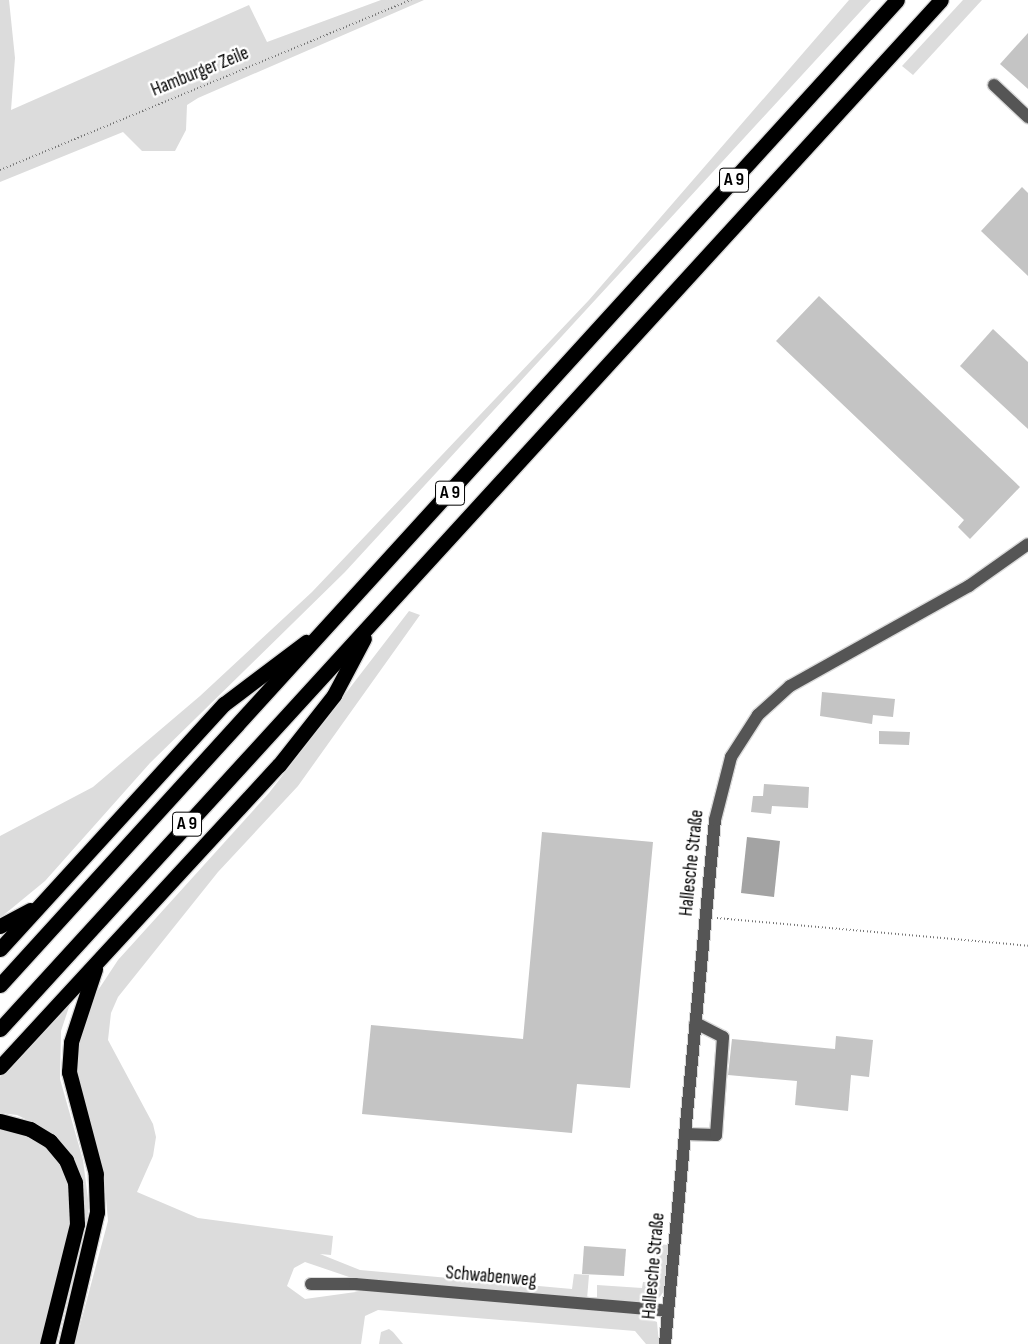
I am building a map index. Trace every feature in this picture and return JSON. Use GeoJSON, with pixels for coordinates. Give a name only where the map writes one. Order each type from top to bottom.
{"type":"FeatureCollection","features":[{"type":"Feature","properties":{"kind":"highway","name":"A 9"},"geometry":{"type":"LineString","coordinates":[[0,985],[898,0]]}},
{"type":"Feature","properties":{"kind":"highway","name":"A 9"},"geometry":{"type":"LineString","coordinates":[[0,1030],[941,0]]}},
{"type":"Feature","properties":{"kind":"highway"},"geometry":{"type":"LineString","coordinates":[[0,1067],[97,963],[317,718],[334,695],[374,619]]}},
{"type":"Feature","properties":{"kind":"highway"},"geometry":{"type":"LineString","coordinates":[[0,949],[224,704],[330,625]]}},
{"type":"Feature","properties":{"kind":"highway"},"geometry":{"type":"LineString","coordinates":[[0,926],[40,904]]}},
{"type":"Feature","properties":{"kind":"highway"},"geometry":{"type":"LineString","coordinates":[[66,1344],[97,1212],[96,1174],[69,1072],[71,1042],[97,963]]}},
{"type":"Feature","properties":{"kind":"highway"},"geometry":{"type":"LineString","coordinates":[[0,1121],[30,1128],[50,1141],[66,1160],[75,1182],[77,1224],[47,1344]]}},
{"type":"Feature","properties":{"kind":"street"},"geometry":{"type":"LineString","coordinates":[[994,85],[1028,117]]}},
{"type":"Feature","properties":{"kind":"street","name":"Hallesche Straße"},"geometry":{"type":"LineString","coordinates":[[665,1344],[705,917],[720,788],[737,744],[758,715],[790,686],[970,586],[1028,544]]}},
{"type":"Feature","properties":{"kind":"street"},"geometry":{"type":"LineString","coordinates":[[685,1134],[716,1135],[723,1037],[695,1023]]}},
{"type":"Feature","properties":{"kind":"street","name":"Schwabenweg"},"geometry":{"type":"LineString","coordinates":[[311,1284],[355,1284],[668,1311]]}},
{"type":"Feature","properties":{"kind":"path","name":"Hamburger Zeile"},"geometry":{"type":"LineString","coordinates":[[0,170],[411,0]]}},
{"type":"Feature","properties":{"kind":"path"},"geometry":{"type":"LineString","coordinates":[[705,917],[1028,946]]}},
{"type":"Feature","properties":{"kind":"shaded area"},"geometry":{"type":"Polygon","coordinates":[[[0,0],[9,0],[15,58],[11,110],[249,5],[267,42],[381,0],[424,0],[198,98],[187,105],[186,130],[175,151],[142,151],[123,132],[0,182],[0,0]]]}},
{"type":"Feature","properties":{"kind":"shaded area"},"geometry":{"type":"Polygon","coordinates":[[[849,0],[871,0],[345,572],[150,763],[45,881],[0,918],[0,836],[93,787],[200,696],[312,592],[589,300],[849,0]]]}},
{"type":"Feature","properties":{"kind":"shaded area"},"geometry":{"type":"Polygon","coordinates":[[[963,0],[982,0],[913,75],[902,66],[963,0]]]}},
{"type":"Feature","properties":{"kind":"shaded area"},"geometry":{"type":"Polygon","coordinates":[[[409,611],[420,615],[298,786],[218,872],[118,997],[111,1013],[108,1040],[153,1124],[156,1137],[153,1156],[137,1192],[198,1218],[333,1236],[331,1255],[320,1254],[360,1270],[572,1289],[574,1274],[589,1275],[587,1299],[352,1278],[305,1262],[294,1268],[287,1286],[305,1299],[363,1291],[638,1314],[657,1322],[659,1344],[646,1344],[635,1331],[378,1310],[365,1316],[361,1344],[75,1344],[108,1221],[104,1175],[77,1070],[80,1035],[89,1004],[118,960],[269,793],[409,611]]]}},
{"type":"Feature","properties":{"kind":"shaded area"},"geometry":{"type":"Polygon","coordinates":[[[747,837],[780,841],[774,897],[741,893],[747,837]]]}},
{"type":"Feature","properties":{"kind":"shaded area"},"geometry":{"type":"Polygon","coordinates":[[[71,1001],[61,1031],[60,1079],[83,1160],[89,1207],[84,1238],[53,1344],[83,1220],[82,1178],[70,1153],[46,1129],[17,1115],[0,1113],[0,1077],[71,1001]]]}},
{"type":"Feature","properties":{"kind":"shaded area"},"geometry":{"type":"Polygon","coordinates":[[[0,1127],[32,1136],[52,1151],[65,1173],[71,1197],[70,1222],[39,1344],[0,1344],[0,1127]]]}},
{"type":"Feature","properties":{"kind":"shaded area"},"geometry":{"type":"Polygon","coordinates":[[[646,1243],[669,1245],[664,1291],[659,1298],[650,1303],[597,1300],[597,1285],[642,1288],[643,1282],[652,1282],[655,1247],[646,1243]]]}},
{"type":"Feature","properties":{"kind":"shaded area"},"geometry":{"type":"Polygon","coordinates":[[[389,1329],[403,1344],[379,1344],[381,1332],[389,1329]]]}},
{"type":"Feature","properties":{"kind":"building"},"geometry":{"type":"Polygon","coordinates":[[[1028,33],[1028,89],[1000,64],[1028,33]]]}},
{"type":"Feature","properties":{"kind":"building"},"geometry":{"type":"Polygon","coordinates":[[[1022,187],[1028,193],[1028,276],[981,231],[1022,187]]]}},
{"type":"Feature","properties":{"kind":"building"},"geometry":{"type":"Polygon","coordinates":[[[819,296],[1020,487],[970,539],[958,527],[964,520],[776,341],[819,296]]]}},
{"type":"Feature","properties":{"kind":"building"},"geometry":{"type":"Polygon","coordinates":[[[993,329],[1028,362],[1028,429],[960,366],[993,329]]]}},
{"type":"Feature","properties":{"kind":"building"},"geometry":{"type":"Polygon","coordinates":[[[822,692],[895,699],[893,717],[873,715],[872,724],[820,716],[822,692]]]}},
{"type":"Feature","properties":{"kind":"building"},"geometry":{"type":"Polygon","coordinates":[[[879,731],[910,732],[909,745],[879,744],[879,731]]]}},
{"type":"Feature","properties":{"kind":"building"},"geometry":{"type":"Polygon","coordinates":[[[764,784],[809,787],[808,808],[772,806],[771,814],[751,812],[753,796],[763,796],[764,784]]]}},
{"type":"Feature","properties":{"kind":"building"},"geometry":{"type":"Polygon","coordinates":[[[542,832],[653,842],[630,1088],[577,1084],[572,1133],[362,1114],[371,1025],[523,1039],[542,832]]]}},
{"type":"Feature","properties":{"kind":"building"},"geometry":{"type":"Polygon","coordinates":[[[836,1036],[873,1040],[869,1077],[851,1075],[848,1111],[795,1105],[797,1081],[728,1075],[732,1039],[835,1049],[836,1036]]]}},
{"type":"Feature","properties":{"kind":"building"},"geometry":{"type":"Polygon","coordinates":[[[584,1246],[626,1249],[624,1276],[582,1274],[584,1246]]]}}]}
